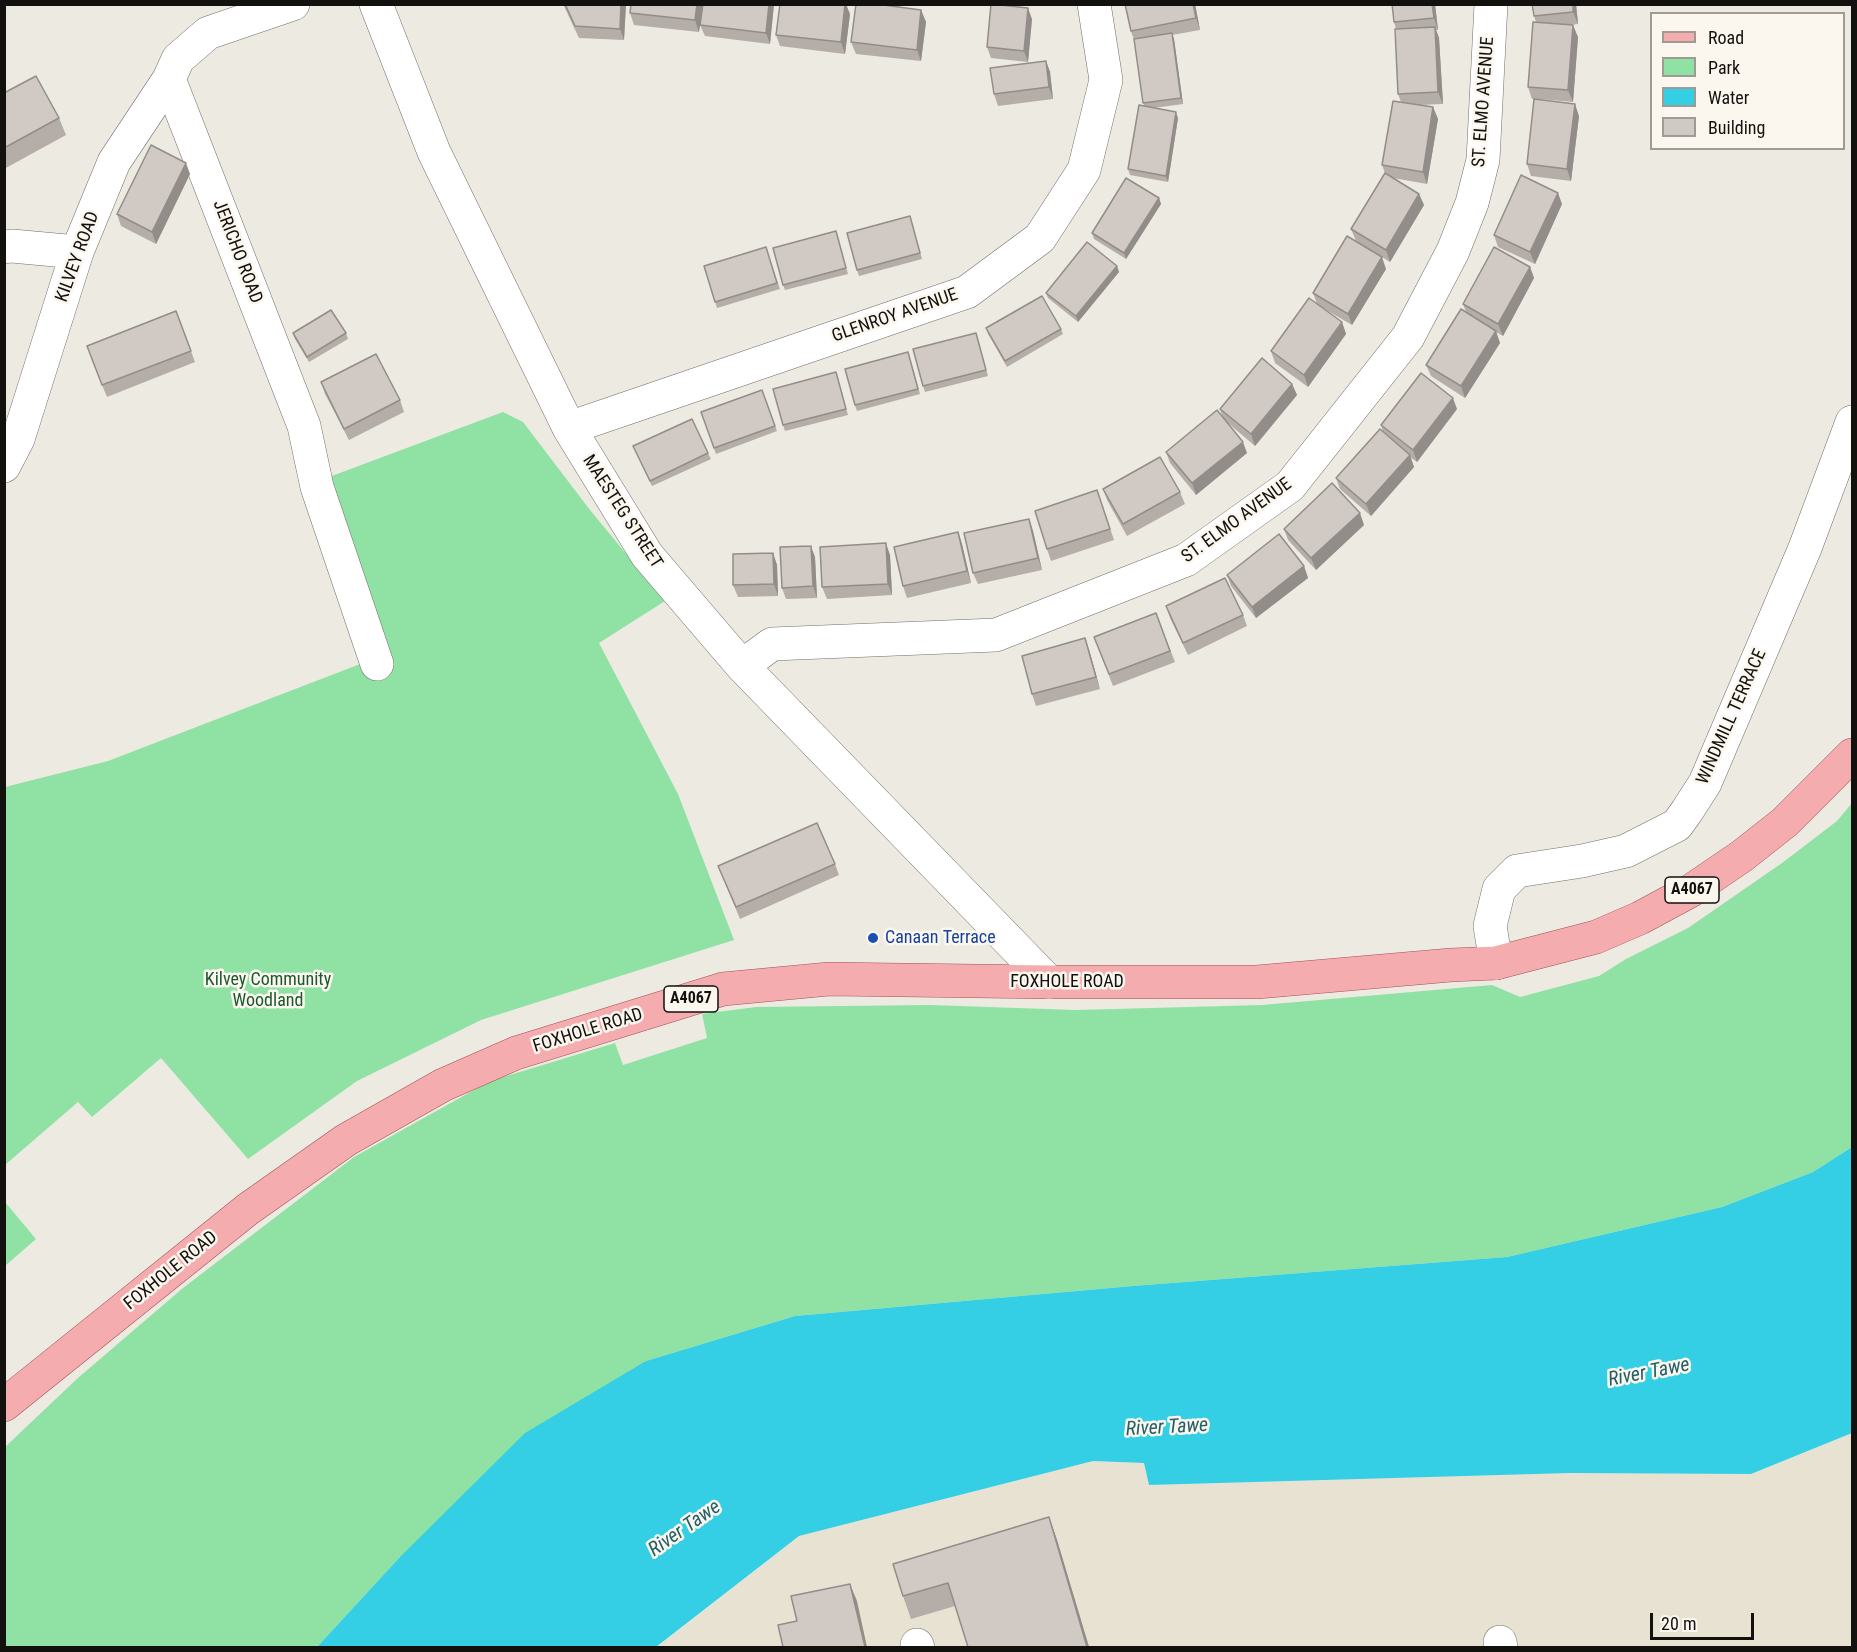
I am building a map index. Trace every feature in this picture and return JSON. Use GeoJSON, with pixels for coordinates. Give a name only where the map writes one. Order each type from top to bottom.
{"type":"FeatureCollection","features":[{"type":"Feature","properties":{"kind":"main road","name":"A4067"},"geometry":{"type":"LineString","coordinates":[[1496,963],[1596,937],[1640,918],[1692,890],[1742,856],[1785,822],[1852,756]]}},
{"type":"Feature","properties":{"kind":"main road","name":"FOXHOLE ROAD"},"geometry":{"type":"LineString","coordinates":[[4,1406],[248,1209],[346,1140],[443,1085],[516,1053],[723,989],[829,979],[1257,982],[1496,963]]}},
{"type":"Feature","properties":{"kind":"street"},"geometry":{"type":"LineString","coordinates":[[208,19],[292,4]]}},
{"type":"Feature","properties":{"kind":"street","name":"MAESTEG STREET"},"geometry":{"type":"LineString","coordinates":[[376,4],[434,152],[569,428],[647,555],[742,666],[1049,982]]}},
{"type":"Feature","properties":{"kind":"street","name":"GLENROY AVENUE"},"geometry":{"type":"LineString","coordinates":[[569,428],[967,291],[1040,238],[1084,171],[1106,80],[1094,4]]}},
{"type":"Feature","properties":{"kind":"street","name":"ST. ELMO AVENUE"},"geometry":{"type":"LineString","coordinates":[[742,666],[772,644],[996,635],[1186,560],[1290,486],[1408,337],[1453,251],[1472,203],[1483,160],[1491,4]]}},
{"type":"Feature","properties":{"kind":"street","name":"KILVEY ROAD"},"geometry":{"type":"LineString","coordinates":[[11,452],[77,252],[114,162],[208,19]]}},
{"type":"Feature","properties":{"kind":"street","name":"JERICHO ROAD"},"geometry":{"type":"LineString","coordinates":[[174,69],[304,426],[317,487],[377,664]]}},
{"type":"Feature","properties":{"kind":"street"},"geometry":{"type":"LineString","coordinates":[[4,247],[77,252]]}},
{"type":"Feature","properties":{"kind":"street","name":"WINDMILL TERRACE"},"geometry":{"type":"LineString","coordinates":[[1496,963],[1490,926],[1499,889],[1517,871],[1582,861],[1626,851],[1677,825],[1706,783],[1805,548],[1852,422]]}},
{"type":"Feature","properties":{"kind":"shaded area"},"geometry":{"type":"Polygon","coordinates":[[[1852,1433],[1852,1647],[656,1648],[799,1536],[1093,1461],[1144,1463],[1149,1485],[1570,1473],[1751,1474],[1852,1433]]]}},
{"type":"Feature","properties":{"kind":"green space","name":"Kilvey Community Woodland"},"geometry":{"type":"Polygon","coordinates":[[[503,412],[523,422],[590,510],[665,601],[599,643],[678,794],[734,940],[481,1020],[357,1081],[248,1159],[161,1058],[92,1117],[78,1102],[5,1165],[5,787],[108,761],[368,661],[321,480],[503,412]]]}},
{"type":"Feature","properties":{"kind":"green space"},"geometry":{"type":"Polygon","coordinates":[[[1852,803],[1852,1147],[1813,1172],[1722,1207],[1507,1257],[1133,1286],[795,1316],[646,1361],[399,1558],[317,1647],[5,1648],[5,1447],[79,1377],[183,1288],[354,1157],[490,1081],[615,1043],[623,1065],[707,1038],[702,1014],[756,1007],[930,1005],[1076,1010],[1262,1005],[1492,985],[1520,997],[1599,976],[1626,959],[1688,928],[1782,863],[1837,821],[1852,803]]]}},
{"type":"Feature","properties":{"kind":"green space"},"geometry":{"type":"Polygon","coordinates":[[[5,1202],[36,1239],[4,1266],[5,1202]]]}},
{"type":"Feature","properties":{"kind":"water","name":"River Tawe"},"geometry":{"type":"Polygon","coordinates":[[[1852,1147],[1852,1433],[1751,1474],[1570,1473],[1149,1485],[1144,1463],[1093,1461],[799,1536],[656,1647],[317,1647],[399,1558],[525,1433],[646,1361],[795,1316],[1133,1286],[1507,1257],[1722,1207],[1813,1172],[1852,1147]]]}},
{"type":"Feature","properties":{"kind":"building"},"geometry":{"type":"Polygon","coordinates":[[[565,4],[621,4],[620,29],[575,26],[565,4]]]}},
{"type":"Feature","properties":{"kind":"building"},"geometry":{"type":"Polygon","coordinates":[[[631,4],[697,4],[695,20],[630,13],[631,4]]]}},
{"type":"Feature","properties":{"kind":"building"},"geometry":{"type":"Polygon","coordinates":[[[703,4],[769,4],[766,33],[700,25],[703,4]]]}},
{"type":"Feature","properties":{"kind":"building"},"geometry":{"type":"Polygon","coordinates":[[[780,4],[845,4],[841,42],[776,35],[780,4]]]}},
{"type":"Feature","properties":{"kind":"building"},"geometry":{"type":"Polygon","coordinates":[[[856,4],[876,4],[921,10],[917,50],[851,42],[856,4]]]}},
{"type":"Feature","properties":{"kind":"building"},"geometry":{"type":"Polygon","coordinates":[[[991,4],[1028,8],[1024,51],[987,47],[991,4]]]}},
{"type":"Feature","properties":{"kind":"building"},"geometry":{"type":"Polygon","coordinates":[[[1125,4],[1193,4],[1196,18],[1131,31],[1125,4]]]}},
{"type":"Feature","properties":{"kind":"building"},"geometry":{"type":"Polygon","coordinates":[[[1392,4],[1432,4],[1434,18],[1394,22],[1392,4]]]}},
{"type":"Feature","properties":{"kind":"building"},"geometry":{"type":"Polygon","coordinates":[[[1532,4],[1573,4],[1573,12],[1534,16],[1532,4]]]}},
{"type":"Feature","properties":{"kind":"building"},"geometry":{"type":"Polygon","coordinates":[[[1533,22],[1573,25],[1568,90],[1528,87],[1533,22]]]}},
{"type":"Feature","properties":{"kind":"building"},"geometry":{"type":"Polygon","coordinates":[[[1435,27],[1438,92],[1398,94],[1395,29],[1435,27]]]}},
{"type":"Feature","properties":{"kind":"building"},"geometry":{"type":"Polygon","coordinates":[[[1172,33],[1181,98],[1143,103],[1134,39],[1172,33]]]}},
{"type":"Feature","properties":{"kind":"building"},"geometry":{"type":"Polygon","coordinates":[[[1046,61],[1049,87],[994,94],[990,68],[1046,61]]]}},
{"type":"Feature","properties":{"kind":"building"},"geometry":{"type":"Polygon","coordinates":[[[36,76],[59,118],[4,148],[4,93],[36,76]]]}},
{"type":"Feature","properties":{"kind":"building"},"geometry":{"type":"Polygon","coordinates":[[[1534,99],[1575,104],[1567,169],[1527,164],[1534,99]]]}},
{"type":"Feature","properties":{"kind":"building"},"geometry":{"type":"Polygon","coordinates":[[[1393,101],[1433,107],[1423,172],[1382,165],[1393,101]]]}},
{"type":"Feature","properties":{"kind":"building"},"geometry":{"type":"Polygon","coordinates":[[[1139,105],[1176,112],[1166,176],[1128,169],[1139,105]]]}},
{"type":"Feature","properties":{"kind":"building"},"geometry":{"type":"Polygon","coordinates":[[[151,145],[186,163],[152,232],[117,214],[151,145]]]}},
{"type":"Feature","properties":{"kind":"building"},"geometry":{"type":"Polygon","coordinates":[[[1385,173],[1419,194],[1386,250],[1351,229],[1385,173]]]}},
{"type":"Feature","properties":{"kind":"building"},"geometry":{"type":"Polygon","coordinates":[[[1521,175],[1558,193],[1530,252],[1494,235],[1521,175]]]}},
{"type":"Feature","properties":{"kind":"building"},"geometry":{"type":"Polygon","coordinates":[[[1126,178],[1159,198],[1124,253],[1092,233],[1126,178]]]}},
{"type":"Feature","properties":{"kind":"building"},"geometry":{"type":"Polygon","coordinates":[[[910,216],[920,253],[857,270],[847,233],[910,216]]]}},
{"type":"Feature","properties":{"kind":"building"},"geometry":{"type":"Polygon","coordinates":[[[836,231],[846,268],[783,285],[773,248],[836,231]]]}},
{"type":"Feature","properties":{"kind":"building"},"geometry":{"type":"Polygon","coordinates":[[[1347,236],[1382,257],[1348,314],[1313,293],[1347,236]]]}},
{"type":"Feature","properties":{"kind":"building"},"geometry":{"type":"Polygon","coordinates":[[[1087,242],[1117,266],[1076,316],[1046,293],[1087,242]]]}},
{"type":"Feature","properties":{"kind":"building"},"geometry":{"type":"Polygon","coordinates":[[[766,247],[777,283],[715,302],[704,266],[766,247]]]}},
{"type":"Feature","properties":{"kind":"building"},"geometry":{"type":"Polygon","coordinates":[[[1494,247],[1530,267],[1498,324],[1463,304],[1494,247]]]}},
{"type":"Feature","properties":{"kind":"building"},"geometry":{"type":"Polygon","coordinates":[[[1042,296],[1061,329],[1005,361],[986,328],[1042,296]]]}},
{"type":"Feature","properties":{"kind":"building"},"geometry":{"type":"Polygon","coordinates":[[[1309,298],[1342,322],[1304,375],[1271,351],[1309,298]]]}},
{"type":"Feature","properties":{"kind":"building"},"geometry":{"type":"Polygon","coordinates":[[[1461,309],[1496,331],[1461,386],[1426,365],[1461,309]]]}},
{"type":"Feature","properties":{"kind":"building"},"geometry":{"type":"Polygon","coordinates":[[[331,310],[346,333],[307,357],[293,333],[331,310]]]}},
{"type":"Feature","properties":{"kind":"building"},"geometry":{"type":"Polygon","coordinates":[[[176,311],[191,351],[102,385],[87,346],[176,311]]]}},
{"type":"Feature","properties":{"kind":"building"},"geometry":{"type":"Polygon","coordinates":[[[976,333],[986,370],[923,386],[913,349],[976,333]]]}},
{"type":"Feature","properties":{"kind":"building"},"geometry":{"type":"Polygon","coordinates":[[[908,352],[918,389],[855,405],[845,369],[908,352]]]}},
{"type":"Feature","properties":{"kind":"building"},"geometry":{"type":"Polygon","coordinates":[[[376,354],[400,400],[344,429],[321,382],[376,354]]]}},
{"type":"Feature","properties":{"kind":"building"},"geometry":{"type":"Polygon","coordinates":[[[1262,358],[1292,384],[1251,434],[1220,409],[1262,358]]]}},
{"type":"Feature","properties":{"kind":"building"},"geometry":{"type":"Polygon","coordinates":[[[836,372],[846,409],[783,425],[773,389],[836,372]]]}},
{"type":"Feature","properties":{"kind":"building"},"geometry":{"type":"Polygon","coordinates":[[[1421,373],[1453,398],[1413,450],[1381,425],[1421,373]]]}},
{"type":"Feature","properties":{"kind":"building"},"geometry":{"type":"Polygon","coordinates":[[[762,390],[775,426],[714,448],[701,412],[762,390]]]}},
{"type":"Feature","properties":{"kind":"building"},"geometry":{"type":"Polygon","coordinates":[[[1217,410],[1243,442],[1192,483],[1166,452],[1217,410]]]}},
{"type":"Feature","properties":{"kind":"building"},"geometry":{"type":"Polygon","coordinates":[[[692,419],[708,453],[650,481],[633,446],[692,419]]]}},
{"type":"Feature","properties":{"kind":"building"},"geometry":{"type":"Polygon","coordinates":[[[1380,429],[1410,455],[1366,504],[1336,478],[1380,429]]]}},
{"type":"Feature","properties":{"kind":"building"},"geometry":{"type":"Polygon","coordinates":[[[1160,457],[1180,492],[1123,524],[1103,489],[1160,457]]]}},
{"type":"Feature","properties":{"kind":"building"},"geometry":{"type":"Polygon","coordinates":[[[1332,483],[1360,513],[1311,558],[1284,529],[1332,483]]]}},
{"type":"Feature","properties":{"kind":"building"},"geometry":{"type":"Polygon","coordinates":[[[1097,490],[1110,529],[1047,549],[1035,511],[1097,490]]]}},
{"type":"Feature","properties":{"kind":"building"},"geometry":{"type":"Polygon","coordinates":[[[1029,519],[1038,558],[973,573],[964,533],[1029,519]]]}},
{"type":"Feature","properties":{"kind":"building"},"geometry":{"type":"Polygon","coordinates":[[[958,532],[967,571],[903,586],[894,547],[958,532]]]}},
{"type":"Feature","properties":{"kind":"building"},"geometry":{"type":"Polygon","coordinates":[[[1279,534],[1304,566],[1252,607],[1227,575],[1279,534]]]}},
{"type":"Feature","properties":{"kind":"building"},"geometry":{"type":"Polygon","coordinates":[[[886,543],[888,584],[822,587],[820,547],[886,543]]]}},
{"type":"Feature","properties":{"kind":"building"},"geometry":{"type":"Polygon","coordinates":[[[811,546],[813,586],[782,588],[780,547],[811,546]]]}},
{"type":"Feature","properties":{"kind":"building"},"geometry":{"type":"Polygon","coordinates":[[[773,553],[774,584],[733,585],[733,554],[773,553]]]}},
{"type":"Feature","properties":{"kind":"building"},"geometry":{"type":"Polygon","coordinates":[[[1225,578],[1243,615],[1183,643],[1166,606],[1225,578]]]}},
{"type":"Feature","properties":{"kind":"building"},"geometry":{"type":"Polygon","coordinates":[[[1156,613],[1170,651],[1109,674],[1094,637],[1156,613]]]}},
{"type":"Feature","properties":{"kind":"building"},"geometry":{"type":"Polygon","coordinates":[[[1085,638],[1096,677],[1032,694],[1022,656],[1085,638]]]}},
{"type":"Feature","properties":{"kind":"building"},"geometry":{"type":"Polygon","coordinates":[[[817,823],[835,864],[736,907],[718,866],[817,823]]]}},
{"type":"Feature","properties":{"kind":"building"},"geometry":{"type":"Polygon","coordinates":[[[1049,1517],[1087,1647],[968,1647],[948,1583],[903,1596],[893,1564],[1049,1517]]]}},
{"type":"Feature","properties":{"kind":"building"},"geometry":{"type":"Polygon","coordinates":[[[850,1584],[865,1647],[783,1647],[778,1625],[797,1621],[791,1596],[850,1584]]]}},
{"type":"Feature","properties":{"kind":"place","name":"Canaan Terrace"},"geometry":{"type":"Point","coordinates":[873,938]}}]}
